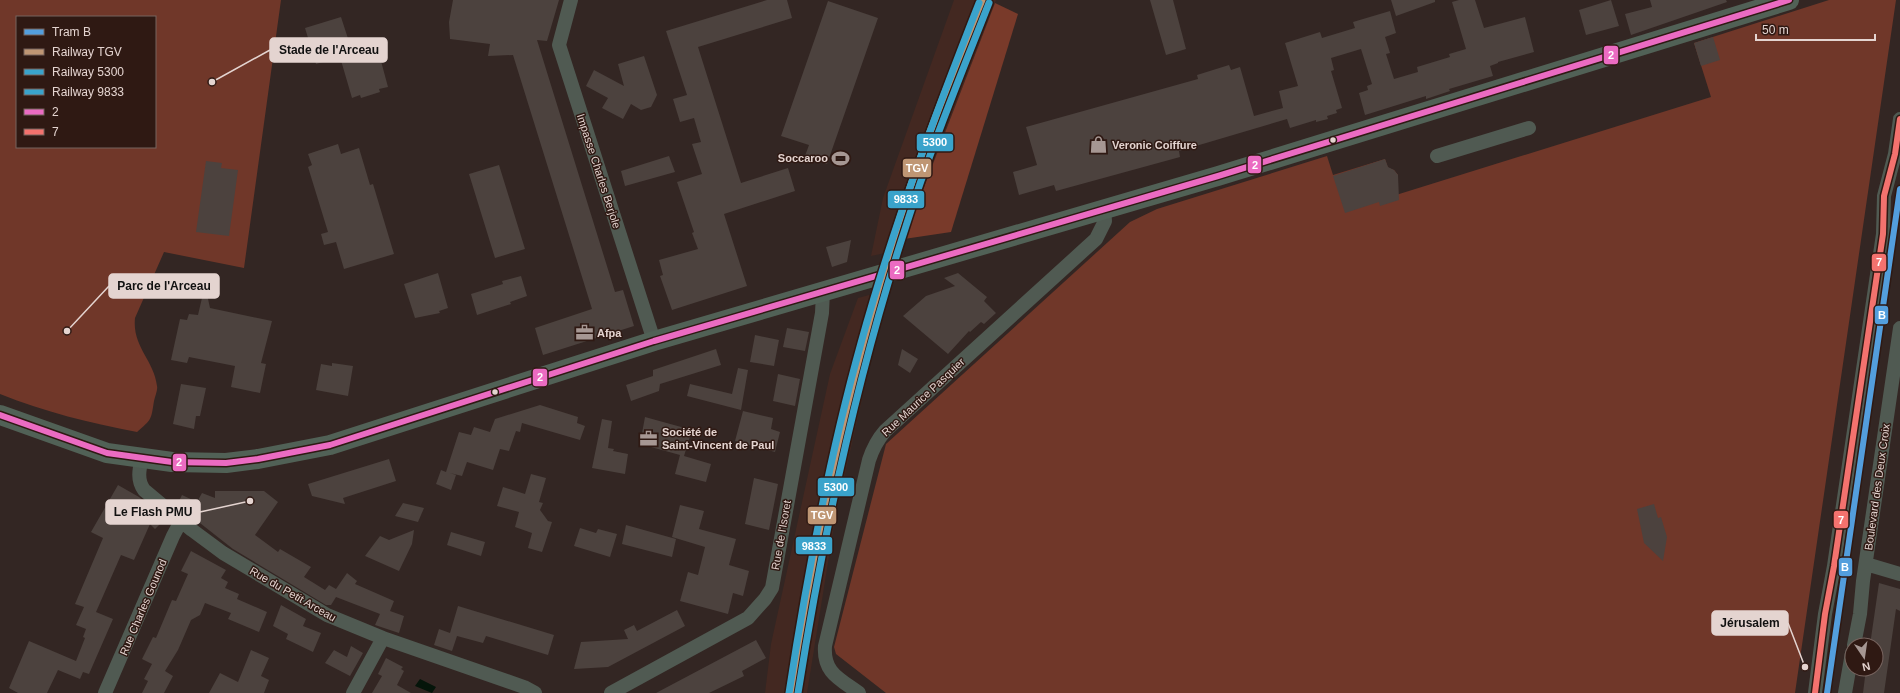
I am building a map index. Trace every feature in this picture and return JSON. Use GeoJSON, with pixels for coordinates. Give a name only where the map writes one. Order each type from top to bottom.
{"type":"FeatureCollection","features":[{"type":"Feature","properties":{"kind":"street","name":"Impasse Charles Berjole"},"geometry":{"type":"LineString","coordinates":[[571,0],[559,45],[654,341]]}},
{"type":"Feature","properties":{"kind":"street"},"geometry":{"type":"LineString","coordinates":[[0,416],[107,452],[172,462],[226,462],[272,457],[330,445],[654,341],[1218,176],[1789,0]]}},
{"type":"Feature","properties":{"kind":"street"},"geometry":{"type":"LineString","coordinates":[[1815,693],[1825,614],[1834,566],[1883,234],[1884,196],[1895,154],[1900,119]]}},
{"type":"Feature","properties":{"kind":"street"},"geometry":{"type":"LineString","coordinates":[[1437,156],[1529,128]]}},
{"type":"Feature","properties":{"kind":"street","name":"Rue Maurice Pasquier"},"geometry":{"type":"LineString","coordinates":[[858,693],[827,667],[824,657],[825,646],[873,448],[885,431],[1096,239],[1105,221],[1104,209]]}},
{"type":"Feature","properties":{"kind":"street","name":"Rue de l'Isoret"},"geometry":{"type":"LineString","coordinates":[[611,693],[748,618],[765,599],[772,588],[827,290]]}},
{"type":"Feature","properties":{"kind":"street","name":"Boulevard des Deux Croix"},"geometry":{"type":"LineString","coordinates":[[1856,637],[1900,328]]}},
{"type":"Feature","properties":{"kind":"street","name":"Rue du Petit Arceau"},"geometry":{"type":"LineString","coordinates":[[142,458],[139,472],[140,484],[144,490],[223,553],[327,615],[383,638],[524,687],[535,693]]}},
{"type":"Feature","properties":{"kind":"street","name":"Rue Charles Gounod"},"geometry":{"type":"LineString","coordinates":[[106,693],[173,536],[181,521]]}},
{"type":"Feature","properties":{"kind":"street"},"geometry":{"type":"LineString","coordinates":[[1866,564],[1900,574]]}},
{"type":"Feature","properties":{"kind":"street"},"geometry":{"type":"LineString","coordinates":[[353,693],[383,638]]}},
{"type":"Feature","properties":{"kind":"street"},"geometry":{"type":"LineString","coordinates":[[1845,693],[1848,677]]}},
{"type":"Feature","properties":{"kind":"shaded area"},"geometry":{"type":"Polygon","coordinates":[[[0,0],[281,0],[244,268],[164,252],[135,318],[137,337],[152,368],[157,386],[150,419],[137,432],[102,425],[34,406],[0,394],[0,0]]]}},
{"type":"Feature","properties":{"kind":"shaded area"},"geometry":{"type":"Polygon","coordinates":[[[954,0],[996,0],[900,250],[871,256],[883,198],[954,0]]]}},
{"type":"Feature","properties":{"kind":"shaded area"},"geometry":{"type":"Polygon","coordinates":[[[1829,0],[1896,0],[1795,693],[886,693],[836,654],[834,647],[886,444],[1130,222],[1157,209],[1327,156],[1333,175],[1385,159],[1388,168],[1394,170],[1398,175],[1396,195],[1711,97],[1694,43],[1829,0]]]}},
{"type":"Feature","properties":{"kind":"shaded area"},"geometry":{"type":"Polygon","coordinates":[[[995,3],[1018,14],[951,232],[904,239],[995,3]]]}},
{"type":"Feature","properties":{"kind":"shaded area"},"geometry":{"type":"Polygon","coordinates":[[[887,290],[836,513],[807,693],[765,693],[771,644],[830,374],[858,298],[887,290]]]}},
{"type":"Feature","properties":{"kind":"shaded area"},"geometry":{"type":"Polygon","coordinates":[[[420,679],[436,687],[432,693],[415,686],[420,679]]]}},
{"type":"Feature","properties":{"kind":"building"},"geometry":{"type":"Polygon","coordinates":[[[453,0],[559,0],[547,41],[537,40],[615,292],[623,290],[634,326],[543,355],[535,328],[592,309],[513,55],[488,56],[490,44],[450,39],[449,22],[453,0]]]}},
{"type":"Feature","properties":{"kind":"building"},"geometry":{"type":"Polygon","coordinates":[[[767,0],[787,0],[792,18],[698,47],[741,183],[788,168],[795,191],[724,214],[747,286],[672,310],[660,276],[663,275],[659,260],[698,249],[692,233],[694,232],[677,182],[702,174],[692,144],[701,142],[694,118],[680,122],[673,99],[687,95],[666,31],[767,0]]]}},
{"type":"Feature","properties":{"kind":"building"},"geometry":{"type":"Polygon","coordinates":[[[1150,0],[1173,0],[1186,49],[1166,55],[1150,0]]]}},
{"type":"Feature","properties":{"kind":"building"},"geometry":{"type":"Polygon","coordinates":[[[1391,0],[1435,0],[1435,2],[1396,16],[1391,0]]]}},
{"type":"Feature","properties":{"kind":"building"},"geometry":{"type":"Polygon","coordinates":[[[1459,0],[1475,0],[1484,28],[1525,17],[1534,52],[1498,62],[1490,66],[1493,76],[1449,89],[1450,91],[1426,99],[1426,96],[1365,115],[1359,93],[1368,90],[1367,86],[1372,84],[1361,49],[1331,58],[1334,70],[1331,71],[1342,108],[1336,110],[1337,113],[1327,116],[1328,119],[1316,122],[1316,120],[1290,128],[1287,119],[1179,151],[1180,157],[1056,191],[1054,185],[1019,195],[1013,172],[1037,165],[1026,127],[1198,79],[1197,75],[1229,65],[1231,70],[1240,67],[1254,116],[1283,108],[1279,91],[1298,86],[1285,43],[1320,32],[1322,38],[1355,28],[1353,22],[1390,11],[1396,33],[1385,37],[1390,53],[1386,54],[1394,79],[1418,72],[1417,67],[1450,57],[1449,54],[1466,49],[1452,2],[1459,0]]]}},
{"type":"Feature","properties":{"kind":"building"},"geometry":{"type":"Polygon","coordinates":[[[1611,0],[1619,26],[1586,35],[1579,10],[1611,0]]]}},
{"type":"Feature","properties":{"kind":"building"},"geometry":{"type":"Polygon","coordinates":[[[1650,0],[1726,0],[1727,2],[1631,35],[1625,14],[1652,7],[1650,0]]]}},
{"type":"Feature","properties":{"kind":"building"},"geometry":{"type":"Polygon","coordinates":[[[828,1],[878,18],[827,164],[805,156],[809,145],[781,136],[828,1]]]}},
{"type":"Feature","properties":{"kind":"building"},"geometry":{"type":"Polygon","coordinates":[[[341,17],[354,57],[378,50],[388,87],[379,89],[380,92],[361,98],[360,95],[352,98],[340,57],[316,64],[305,28],[341,17]]]}},
{"type":"Feature","properties":{"kind":"building"},"geometry":{"type":"Polygon","coordinates":[[[1713,37],[1720,60],[1701,66],[1694,43],[1713,37]]]}},
{"type":"Feature","properties":{"kind":"building"},"geometry":{"type":"Polygon","coordinates":[[[644,56],[657,95],[651,107],[641,110],[631,104],[623,119],[602,108],[608,98],[586,86],[594,70],[624,86],[618,64],[644,56]]]}},
{"type":"Feature","properties":{"kind":"building"},"geometry":{"type":"Polygon","coordinates":[[[338,144],[341,154],[359,148],[370,185],[373,184],[394,254],[344,269],[336,242],[324,245],[321,234],[328,232],[308,167],[312,165],[308,154],[338,144]]]}},
{"type":"Feature","properties":{"kind":"building"},"geometry":{"type":"Polygon","coordinates":[[[669,156],[675,172],[625,186],[621,171],[669,156]]]}},
{"type":"Feature","properties":{"kind":"building"},"geometry":{"type":"Polygon","coordinates":[[[1385,159],[1388,167],[1394,170],[1398,175],[1399,200],[1380,206],[1379,202],[1345,213],[1333,176],[1385,159]]]}},
{"type":"Feature","properties":{"kind":"building"},"geometry":{"type":"Polygon","coordinates":[[[206,161],[222,163],[221,168],[238,170],[229,236],[196,232],[206,161]]]}},
{"type":"Feature","properties":{"kind":"building"},"geometry":{"type":"Polygon","coordinates":[[[499,165],[525,249],[495,258],[469,174],[499,165]]]}},
{"type":"Feature","properties":{"kind":"building"},"geometry":{"type":"Polygon","coordinates":[[[851,240],[847,262],[832,267],[826,247],[851,240]]]}},
{"type":"Feature","properties":{"kind":"building"},"geometry":{"type":"Polygon","coordinates":[[[438,273],[448,308],[439,311],[440,313],[415,318],[404,284],[438,273]]]}},
{"type":"Feature","properties":{"kind":"building"},"geometry":{"type":"Polygon","coordinates":[[[958,273],[987,297],[984,301],[996,313],[984,324],[981,322],[970,332],[969,331],[948,354],[903,316],[926,296],[955,286],[944,278],[958,273]]]}},
{"type":"Feature","properties":{"kind":"building"},"geometry":{"type":"Polygon","coordinates":[[[521,276],[527,296],[510,302],[511,304],[477,315],[471,294],[503,284],[502,281],[521,276]]]}},
{"type":"Feature","properties":{"kind":"building"},"geometry":{"type":"Polygon","coordinates":[[[205,285],[210,308],[272,321],[261,363],[266,364],[260,393],[231,387],[235,366],[189,357],[187,363],[171,360],[180,319],[187,320],[189,314],[198,315],[205,285]]]}},
{"type":"Feature","properties":{"kind":"building"},"geometry":{"type":"Polygon","coordinates":[[[787,328],[809,332],[805,351],[783,347],[787,328]]]}},
{"type":"Feature","properties":{"kind":"building"},"geometry":{"type":"Polygon","coordinates":[[[755,335],[779,340],[774,366],[750,362],[755,335]]]}},
{"type":"Feature","properties":{"kind":"building"},"geometry":{"type":"Polygon","coordinates":[[[716,349],[721,365],[660,384],[659,391],[631,401],[626,385],[653,376],[653,370],[716,349]]]}},
{"type":"Feature","properties":{"kind":"building"},"geometry":{"type":"Polygon","coordinates":[[[902,349],[918,359],[910,373],[898,365],[902,349]]]}},
{"type":"Feature","properties":{"kind":"building"},"geometry":{"type":"Polygon","coordinates":[[[332,363],[353,366],[348,396],[316,390],[321,364],[332,366],[332,363]]]}},
{"type":"Feature","properties":{"kind":"building"},"geometry":{"type":"Polygon","coordinates":[[[738,368],[748,370],[741,410],[687,396],[690,384],[732,394],[738,368]]]}},
{"type":"Feature","properties":{"kind":"building"},"geometry":{"type":"Polygon","coordinates":[[[778,374],[800,379],[795,406],[773,401],[778,374]]]}},
{"type":"Feature","properties":{"kind":"building"},"geometry":{"type":"Polygon","coordinates":[[[181,384],[206,388],[200,416],[196,416],[194,429],[173,424],[181,384]]]}},
{"type":"Feature","properties":{"kind":"building"},"geometry":{"type":"Polygon","coordinates":[[[540,405],[578,417],[577,423],[585,426],[580,440],[522,423],[520,432],[516,431],[509,451],[500,449],[493,470],[467,462],[462,476],[450,473],[456,475],[451,490],[436,484],[441,470],[446,472],[459,432],[471,435],[474,427],[490,432],[495,419],[540,405]]]}},
{"type":"Feature","properties":{"kind":"building"},"geometry":{"type":"Polygon","coordinates":[[[743,411],[773,418],[771,429],[780,432],[775,452],[735,441],[743,411]]]}},
{"type":"Feature","properties":{"kind":"building"},"geometry":{"type":"Polygon","coordinates":[[[645,417],[692,430],[684,456],[711,464],[706,482],[675,474],[680,455],[640,444],[645,417]]]}},
{"type":"Feature","properties":{"kind":"building"},"geometry":{"type":"Polygon","coordinates":[[[602,419],[612,421],[608,448],[614,449],[613,451],[628,454],[625,474],[592,468],[602,419]]]}},
{"type":"Feature","properties":{"kind":"building"},"geometry":{"type":"Polygon","coordinates":[[[389,459],[396,481],[343,498],[345,504],[312,496],[308,484],[389,459]]]}},
{"type":"Feature","properties":{"kind":"building"},"geometry":{"type":"Polygon","coordinates":[[[531,474],[546,478],[539,502],[543,503],[540,510],[548,521],[552,522],[542,552],[528,548],[532,533],[515,527],[519,512],[497,506],[503,487],[525,494],[531,474]]]}},
{"type":"Feature","properties":{"kind":"building"},"geometry":{"type":"Polygon","coordinates":[[[754,478],[778,484],[769,530],[745,524],[754,478]]]}},
{"type":"Feature","properties":{"kind":"building"},"geometry":{"type":"Polygon","coordinates":[[[118,485],[139,497],[165,519],[155,529],[150,524],[134,560],[121,555],[96,612],[113,619],[89,674],[83,672],[80,679],[58,670],[47,693],[18,693],[9,688],[29,641],[76,661],[85,638],[83,637],[86,629],[76,625],[84,607],[75,604],[103,538],[91,532],[118,485]]]}},
{"type":"Feature","properties":{"kind":"building"},"geometry":{"type":"Polygon","coordinates":[[[215,491],[264,491],[278,502],[255,535],[278,552],[280,549],[311,567],[304,577],[325,590],[329,585],[336,589],[347,573],[357,581],[355,584],[394,601],[390,611],[404,616],[399,633],[375,625],[380,614],[336,597],[331,605],[326,605],[233,549],[177,505],[182,495],[197,502],[202,493],[215,498],[215,491]]]}},
{"type":"Feature","properties":{"kind":"building"},"geometry":{"type":"Polygon","coordinates":[[[403,503],[424,508],[418,522],[395,516],[403,503]]]}},
{"type":"Feature","properties":{"kind":"building"},"geometry":{"type":"Polygon","coordinates":[[[1654,504],[1658,518],[1661,517],[1667,537],[1663,561],[1644,543],[1637,509],[1654,504]]]}},
{"type":"Feature","properties":{"kind":"building"},"geometry":{"type":"Polygon","coordinates":[[[680,505],[704,511],[699,529],[736,539],[729,565],[749,571],[743,596],[733,593],[728,614],[680,601],[688,572],[698,575],[705,547],[672,537],[680,505]]]}},
{"type":"Feature","properties":{"kind":"building"},"geometry":{"type":"Polygon","coordinates":[[[626,525],[676,539],[672,557],[622,544],[626,525]]]}},
{"type":"Feature","properties":{"kind":"building"},"geometry":{"type":"Polygon","coordinates":[[[580,528],[596,533],[598,529],[617,534],[610,557],[574,546],[580,528]]]}},
{"type":"Feature","properties":{"kind":"building"},"geometry":{"type":"Polygon","coordinates":[[[414,530],[412,544],[399,571],[365,556],[380,536],[389,540],[414,530]]]}},
{"type":"Feature","properties":{"kind":"building"},"geometry":{"type":"Polygon","coordinates":[[[451,532],[485,542],[481,556],[447,545],[451,532]]]}},
{"type":"Feature","properties":{"kind":"building"},"geometry":{"type":"Polygon","coordinates":[[[191,551],[226,570],[221,578],[228,582],[225,588],[239,594],[237,599],[267,612],[259,632],[228,619],[231,613],[205,603],[200,615],[191,620],[178,650],[165,671],[173,676],[164,693],[142,693],[148,681],[144,679],[152,664],[142,659],[153,637],[156,638],[172,600],[176,601],[188,574],[181,571],[191,551]]]}},
{"type":"Feature","properties":{"kind":"building"},"geometry":{"type":"Polygon","coordinates":[[[1879,583],[1900,589],[1900,611],[1896,609],[1884,693],[1863,693],[1865,677],[1884,677],[1884,637],[1871,637],[1879,583]]]}},
{"type":"Feature","properties":{"kind":"building"},"geometry":{"type":"Polygon","coordinates":[[[281,605],[306,619],[303,626],[321,633],[313,652],[286,639],[288,634],[273,626],[281,605]]]}},
{"type":"Feature","properties":{"kind":"building"},"geometry":{"type":"Polygon","coordinates":[[[458,606],[554,635],[548,655],[486,636],[483,643],[457,636],[452,651],[434,645],[439,629],[450,633],[458,606]]]}},
{"type":"Feature","properties":{"kind":"building"},"geometry":{"type":"Polygon","coordinates":[[[677,610],[685,626],[608,667],[574,669],[581,642],[628,639],[624,630],[634,625],[637,631],[677,610]]]}},
{"type":"Feature","properties":{"kind":"building"},"geometry":{"type":"Polygon","coordinates":[[[756,640],[766,658],[742,671],[744,676],[709,693],[656,693],[756,640]]]}},
{"type":"Feature","properties":{"kind":"building"},"geometry":{"type":"Polygon","coordinates":[[[351,646],[363,653],[350,676],[325,663],[334,650],[347,657],[351,646]]]}},
{"type":"Feature","properties":{"kind":"building"},"geometry":{"type":"Polygon","coordinates":[[[251,650],[269,658],[261,676],[269,680],[264,693],[209,693],[220,673],[238,682],[251,650]]]}},
{"type":"Feature","properties":{"kind":"building"},"geometry":{"type":"Polygon","coordinates":[[[386,658],[403,667],[401,669],[404,671],[397,685],[411,693],[372,693],[382,676],[378,674],[386,658]]]}},
{"type":"Feature","properties":{"kind":"tram line","name":"B"},"geometry":{"type":"LineString","coordinates":[[1827,693],[1900,189]]}},
{"type":"Feature","properties":{"kind":"rail line","name":"TGV"},"geometry":{"type":"LineString","coordinates":[[790,693],[822,515],[864,339],[880,282],[917,167],[982,0]]}},
{"type":"Feature","properties":{"kind":"rail line","name":"9833"},"geometry":{"type":"LineString","coordinates":[[789,693],[803,605],[820,517],[849,386],[873,300],[901,214],[946,87],[979,3]]}},
{"type":"Feature","properties":{"kind":"rail line","name":"5300"},"geometry":{"type":"LineString","coordinates":[[798,693],[818,575],[830,516],[856,399],[888,283],[925,170],[989,3]]}},
{"type":"Feature","properties":{"kind":"transit line","name":"2"},"geometry":{"type":"LineString","coordinates":[[0,415],[107,453],[172,462],[226,463],[258,459],[330,445],[654,341],[1218,176],[1789,0]]}},
{"type":"Feature","properties":{"kind":"transit line","name":"7"},"geometry":{"type":"LineString","coordinates":[[1815,693],[1825,614],[1834,566],[1883,234],[1884,196],[1895,154],[1900,119]]}},
{"type":"Feature","properties":{"kind":"place","name":"Stade de l'Arceau"},"geometry":{"type":"Point","coordinates":[212,82]}},
{"type":"Feature","properties":{"kind":"place","name":"Veronic Coiffure"},"geometry":{"type":"Point","coordinates":[1099,145]}},
{"type":"Feature","properties":{"kind":"place","name":"Soccaroo"},"geometry":{"type":"Point","coordinates":[841,158]}},
{"type":"Feature","properties":{"kind":"place","name":"Parc de l'Arceau"},"geometry":{"type":"Point","coordinates":[67,331]}},
{"type":"Feature","properties":{"kind":"place","name":"Afpa"},"geometry":{"type":"Point","coordinates":[584,333]}},
{"type":"Feature","properties":{"kind":"place","name":"Société de Saint-Vincent de Paul"},"geometry":{"type":"Point","coordinates":[649,438]}},
{"type":"Feature","properties":{"kind":"place","name":"Le Flash PMU"},"geometry":{"type":"Point","coordinates":[250,501]}},
{"type":"Feature","properties":{"kind":"place","name":"Jérusalem"},"geometry":{"type":"Point","coordinates":[1805,667]}}]}
